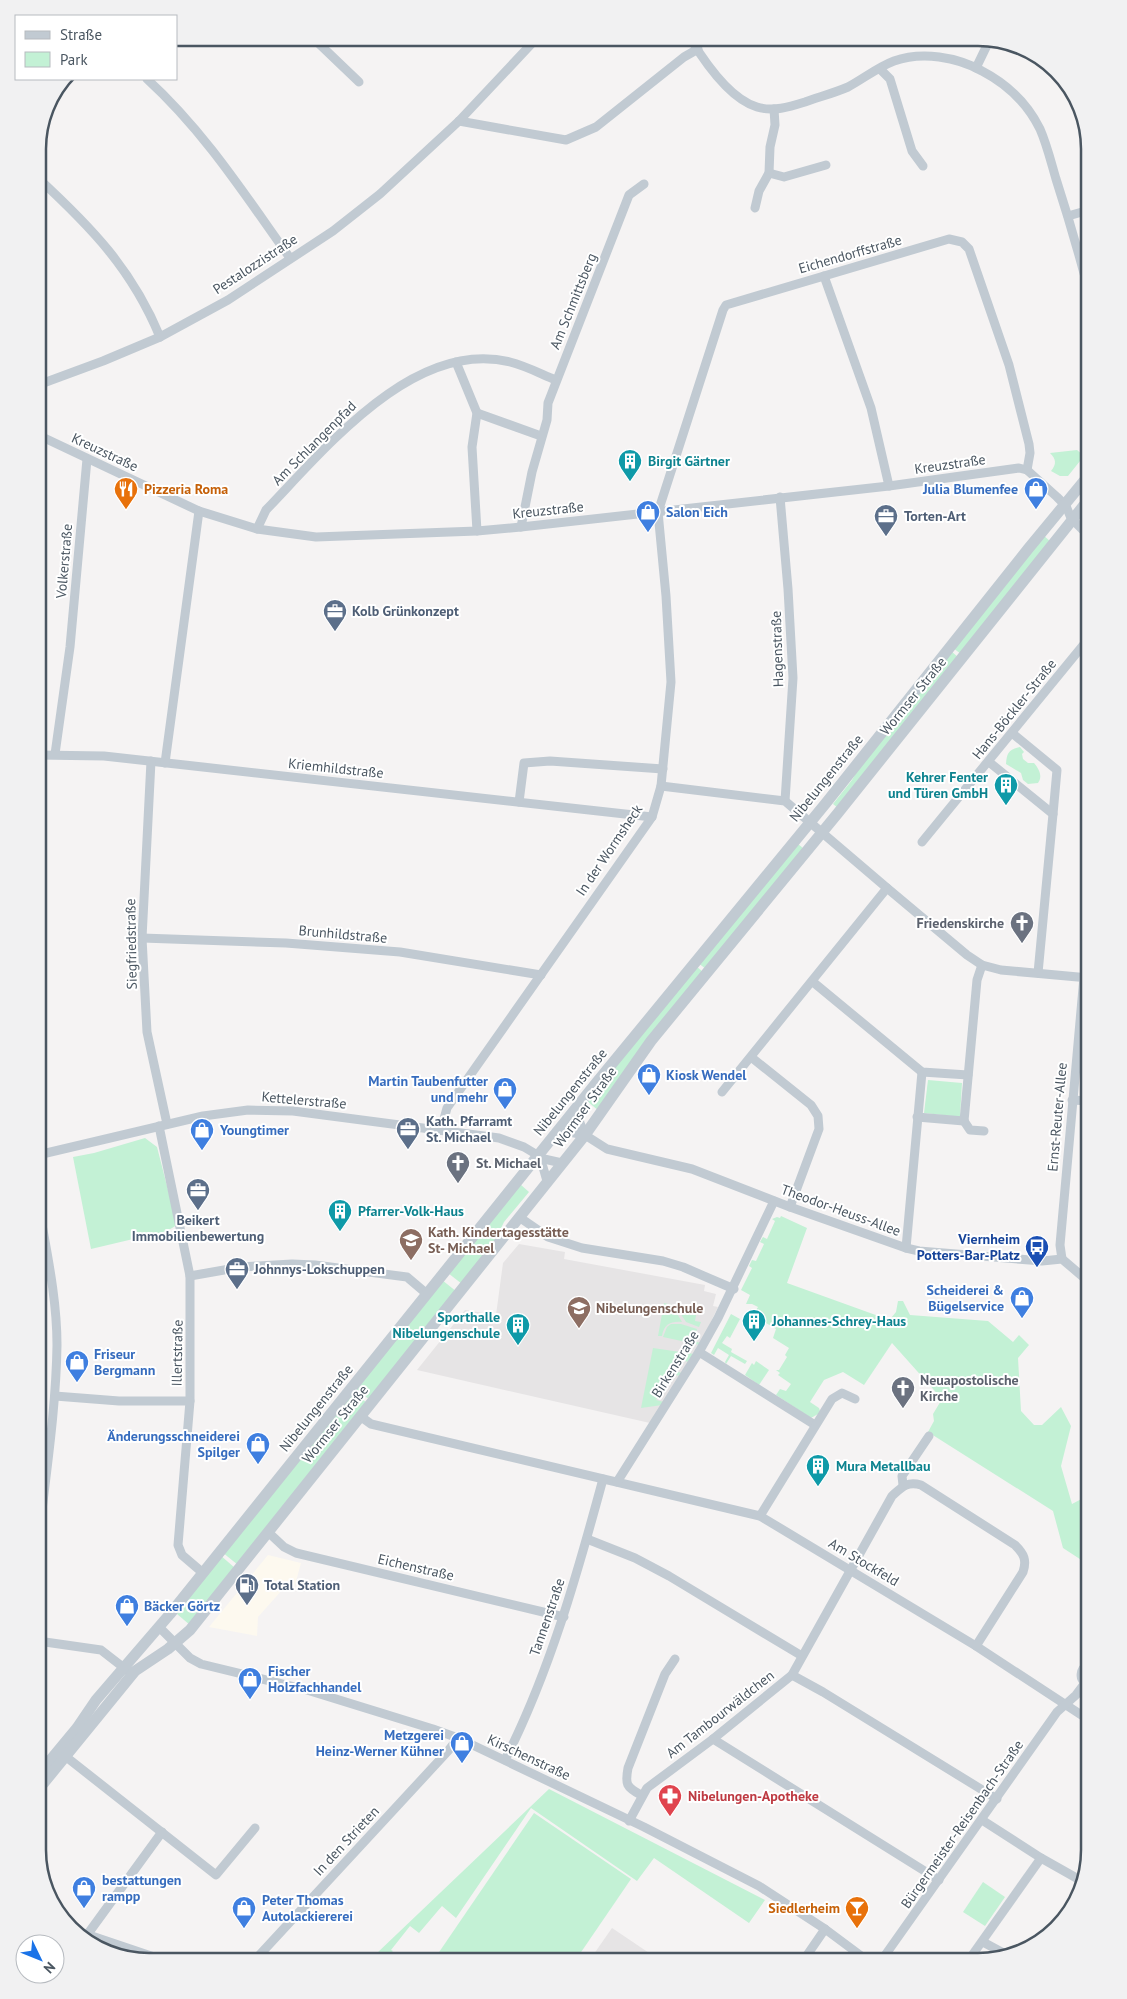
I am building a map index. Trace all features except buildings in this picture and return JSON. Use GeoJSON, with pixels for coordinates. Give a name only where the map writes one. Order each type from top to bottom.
{"type":"FeatureCollection","features":[{"type":"Feature","properties":{"kind":"street"},"geometry":{"type":"LineString","coordinates":[[321,46],[359,82]]}},
{"type":"Feature","properties":{"kind":"street","name":"Pestalozzistraße"},"geometry":{"type":"LineString","coordinates":[[46,382],[103,362],[160,337],[228,300],[333,231],[369,204],[459,121],[530,46]]}},
{"type":"Feature","properties":{"kind":"street"},"geometry":{"type":"LineString","coordinates":[[696,46],[729,90],[742,101],[756,107],[774,109],[789,108],[846,87],[894,61],[916,57],[955,60],[997,79],[1012,91],[1029,111],[1039,128],[1046,144],[1081,261]]}},
{"type":"Feature","properties":{"kind":"street"},"geometry":{"type":"LineString","coordinates":[[976,68],[986,46]]}},
{"type":"Feature","properties":{"kind":"street"},"geometry":{"type":"LineString","coordinates":[[459,121],[566,140],[596,127],[684,57],[698,49]]}},
{"type":"Feature","properties":{"kind":"street"},"geometry":{"type":"LineString","coordinates":[[880,69],[890,79],[912,151],[924,166]]}},
{"type":"Feature","properties":{"kind":"street"},"geometry":{"type":"LineString","coordinates":[[148,80],[175,104],[204,138],[290,258]]}},
{"type":"Feature","properties":{"kind":"street"},"geometry":{"type":"LineString","coordinates":[[755,208],[759,191],[769,173],[770,147],[775,125],[774,109]]}},
{"type":"Feature","properties":{"kind":"street"},"geometry":{"type":"LineString","coordinates":[[769,173],[784,178],[826,165]]}},
{"type":"Feature","properties":{"kind":"street","name":"Am Schmittsberg"},"geometry":{"type":"LineString","coordinates":[[522,526],[532,472],[546,420],[548,403],[556,380],[630,196],[644,184]]}},
{"type":"Feature","properties":{"kind":"street"},"geometry":{"type":"LineString","coordinates":[[46,186],[93,230],[118,262],[148,308],[160,337]]}},
{"type":"Feature","properties":{"kind":"street"},"geometry":{"type":"LineString","coordinates":[[1068,216],[1081,212]]}},
{"type":"Feature","properties":{"kind":"street","name":"Eichendorffstraße"},"geometry":{"type":"LineString","coordinates":[[658,512],[723,310],[730,302],[949,239],[962,242],[969,249],[1009,365],[1030,453],[1027,470]]}},
{"type":"Feature","properties":{"kind":"street"},"geometry":{"type":"LineString","coordinates":[[824,276],[871,408],[889,486]]}},
{"type":"Feature","properties":{"kind":"street","name":"Am Schlangenpfad"},"geometry":{"type":"LineString","coordinates":[[257,529],[266,510],[355,418],[400,386],[423,374],[456,362],[482,359],[510,362],[556,380]]}},
{"type":"Feature","properties":{"kind":"street"},"geometry":{"type":"LineString","coordinates":[[456,362],[477,413],[472,447],[477,531]]}},
{"type":"Feature","properties":{"kind":"street"},"geometry":{"type":"LineString","coordinates":[[477,413],[541,436]]}},
{"type":"Feature","properties":{"kind":"street","name":"Kreuzstraße"},"geometry":{"type":"LineString","coordinates":[[46,439],[199,512],[257,529],[316,537],[477,531],[889,486],[1014,469],[1027,470]]}},
{"type":"Feature","properties":{"kind":"street","name":"Volkerstraße"},"geometry":{"type":"LineString","coordinates":[[55,754],[70,647],[87,459]]}},
{"type":"Feature","properties":{"kind":"street"},"geometry":{"type":"LineString","coordinates":[[1027,470],[1065,505],[1073,520],[1081,528]]}},
{"type":"Feature","properties":{"kind":"street","name":"Nibelungenstraße"},"geometry":{"type":"LineString","coordinates":[[46,1765],[77,1728],[96,1700],[128,1672],[159,1628],[202,1573],[577,1107],[810,822],[1034,541],[1081,486]]}},
{"type":"Feature","properties":{"kind":"street","name":"Hagenstraße"},"geometry":{"type":"LineString","coordinates":[[780,497],[793,678],[785,801]]}},
{"type":"Feature","properties":{"kind":"street","name":"Wormser Straße"},"geometry":{"type":"LineString","coordinates":[[46,1780],[128,1672],[139,1667],[175,1643],[190,1630],[585,1135],[651,1041],[822,833],[1081,510]]}},
{"type":"Feature","properties":{"kind":"street"},"geometry":{"type":"LineString","coordinates":[[166,763],[199,512]]}},
{"type":"Feature","properties":{"kind":"street","name":"In der Wormsheck"},"geometry":{"type":"LineString","coordinates":[[441,1130],[447,1108],[652,817],[661,786],[671,682],[666,596],[658,512]]}},
{"type":"Feature","properties":{"kind":"street","name":"Hans-Böckler-Straße"},"geometry":{"type":"LineString","coordinates":[[922,842],[1081,649]]}},
{"type":"Feature","properties":{"kind":"street"},"geometry":{"type":"LineString","coordinates":[[1012,734],[1057,770],[1038,973]]}},
{"type":"Feature","properties":{"kind":"street","name":"Kriemhildstraße"},"geometry":{"type":"LineString","coordinates":[[46,755],[151,761],[652,817]]}},
{"type":"Feature","properties":{"kind":"street","name":"Siegfriedstraße"},"geometry":{"type":"LineString","coordinates":[[151,761],[142,938],[147,1032],[163,1125]]}},
{"type":"Feature","properties":{"kind":"street"},"geometry":{"type":"LineString","coordinates":[[519,802],[524,763],[550,762],[663,769]]}},
{"type":"Feature","properties":{"kind":"street"},"geometry":{"type":"LineString","coordinates":[[989,762],[1053,814]]}},
{"type":"Feature","properties":{"kind":"street"},"geometry":{"type":"LineString","coordinates":[[661,786],[785,801],[967,955],[982,965],[1002,970],[1081,977]]}},
{"type":"Feature","properties":{"kind":"street"},"geometry":{"type":"LineString","coordinates":[[722,1092],[813,982],[887,888]]}},
{"type":"Feature","properties":{"kind":"street","name":"Brunhildstraße"},"geometry":{"type":"LineString","coordinates":[[142,938],[286,943],[400,952],[540,975]]}},
{"type":"Feature","properties":{"kind":"street"},"geometry":{"type":"LineString","coordinates":[[982,965],[977,980],[964,1121],[970,1130],[984,1131]]}},
{"type":"Feature","properties":{"kind":"street"},"geometry":{"type":"LineString","coordinates":[[813,982],[922,1072],[968,1075]]}},
{"type":"Feature","properties":{"kind":"street","name":"Ernst-Reuter-Allee"},"geometry":{"type":"LineString","coordinates":[[1062,1259],[1060,1245],[1072,1100],[1081,1026]]}},
{"type":"Feature","properties":{"kind":"street"},"geometry":{"type":"LineString","coordinates":[[751,1057],[811,1105],[818,1116],[818,1129],[790,1207]]}},
{"type":"Feature","properties":{"kind":"street"},"geometry":{"type":"LineString","coordinates":[[906,1248],[922,1072]]}},
{"type":"Feature","properties":{"kind":"street"},"geometry":{"type":"LineString","coordinates":[[1072,1100],[1081,1100]]}},
{"type":"Feature","properties":{"kind":"street"},"geometry":{"type":"LineString","coordinates":[[577,1107],[580,1123],[585,1135]]}},
{"type":"Feature","properties":{"kind":"street","name":"Kettelerstraße"},"geometry":{"type":"LineString","coordinates":[[46,1153],[203,1116],[248,1110],[293,1111],[499,1138],[524,1147],[538,1156],[562,1163]]}},
{"type":"Feature","properties":{"kind":"street"},"geometry":{"type":"LineString","coordinates":[[917,1117],[964,1121]]}},
{"type":"Feature","properties":{"kind":"street","name":"Illertstraße"},"geometry":{"type":"LineString","coordinates":[[163,1125],[190,1276],[190,1401],[178,1545],[182,1555],[202,1573]]}},
{"type":"Feature","properties":{"kind":"street"},"geometry":{"type":"LineString","coordinates":[[556,1134],[569,1132],[585,1135]]}},
{"type":"Feature","properties":{"kind":"street","name":"Theodor-Heuss-Allee"},"geometry":{"type":"LineString","coordinates":[[585,1135],[607,1149],[692,1169],[790,1207],[906,1248],[919,1251],[1042,1261],[1062,1259]]}},
{"type":"Feature","properties":{"kind":"street"},"geometry":{"type":"LineString","coordinates":[[538,1156],[547,1181]]}},
{"type":"Feature","properties":{"kind":"street","name":"Birkenstraße"},"geometry":{"type":"LineString","coordinates":[[617,1482],[699,1352],[734,1289],[774,1201]]}},
{"type":"Feature","properties":{"kind":"street"},"geometry":{"type":"LineString","coordinates":[[519,1216],[548,1237],[582,1248],[663,1261],[683,1267],[734,1289]]}},
{"type":"Feature","properties":{"kind":"street"},"geometry":{"type":"LineString","coordinates":[[46,1249],[53,1290],[57,1343],[55,1396],[46,1475]]}},
{"type":"Feature","properties":{"kind":"street"},"geometry":{"type":"LineString","coordinates":[[1062,1259],[1081,1275]]}},
{"type":"Feature","properties":{"kind":"street"},"geometry":{"type":"LineString","coordinates":[[190,1276],[241,1267],[292,1264],[407,1276],[427,1294]]}},
{"type":"Feature","properties":{"kind":"street"},"geometry":{"type":"LineString","coordinates":[[699,1352],[815,1425]]}},
{"type":"Feature","properties":{"kind":"street"},"geometry":{"type":"LineString","coordinates":[[760,1516],[832,1399],[838,1394],[845,1393],[855,1399]]}},
{"type":"Feature","properties":{"kind":"street"},"geometry":{"type":"LineString","coordinates":[[55,1396],[118,1401],[190,1401]]}},
{"type":"Feature","properties":{"kind":"street","name":"Am Stockfeld"},"geometry":{"type":"LineString","coordinates":[[360,1416],[371,1424],[760,1516],[976,1646],[1081,1714]]}},
{"type":"Feature","properties":{"kind":"street","name":"Am Tambourwäldchen"},"geometry":{"type":"LineString","coordinates":[[629,1821],[647,1788],[713,1739],[792,1675],[892,1496],[903,1485],[902,1476],[929,1436]]}},
{"type":"Feature","properties":{"kind":"street","name":"Tannenstraße"},"geometry":{"type":"LineString","coordinates":[[505,1760],[519,1733],[564,1617],[603,1479]]}},
{"type":"Feature","properties":{"kind":"street"},"geometry":{"type":"LineString","coordinates":[[903,1485],[913,1483],[921,1485],[1022,1552],[1025,1564],[1023,1572],[976,1646]]}},
{"type":"Feature","properties":{"kind":"street","name":"Eichenstraße"},"geometry":{"type":"LineString","coordinates":[[268,1532],[284,1547],[296,1553],[564,1617]]}},
{"type":"Feature","properties":{"kind":"street"},"geometry":{"type":"LineString","coordinates":[[587,1539],[635,1558],[669,1576],[802,1656]]}},
{"type":"Feature","properties":{"kind":"street","name":"Kirschenstraße"},"geometry":{"type":"LineString","coordinates":[[159,1628],[190,1658],[201,1664],[307,1690],[433,1728],[458,1738],[759,1886],[825,1929],[856,1953]]}},
{"type":"Feature","properties":{"kind":"street"},"geometry":{"type":"LineString","coordinates":[[46,1642],[101,1650],[128,1672]]}},
{"type":"Feature","properties":{"kind":"street"},"geometry":{"type":"LineString","coordinates":[[642,1795],[627,1785],[628,1768],[665,1674],[675,1659]]}},
{"type":"Feature","properties":{"kind":"street"},"geometry":{"type":"LineString","coordinates":[[792,1675],[997,1799]]}},
{"type":"Feature","properties":{"kind":"street"},"geometry":{"type":"LineString","coordinates":[[1066,1704],[1081,1690]]}},
{"type":"Feature","properties":{"kind":"street","name":"Bürgermeister-Reisenbach-Straße"},"geometry":{"type":"LineString","coordinates":[[887,1953],[1057,1712],[1066,1704]]}},
{"type":"Feature","properties":{"kind":"street","name":"In den Strieten"},"geometry":{"type":"LineString","coordinates":[[261,1953],[458,1738]]}},
{"type":"Feature","properties":{"kind":"street"},"geometry":{"type":"LineString","coordinates":[[713,1739],[939,1880]]}},
{"type":"Feature","properties":{"kind":"street"},"geometry":{"type":"LineString","coordinates":[[65,1756],[216,1875],[255,1828]]}},
{"type":"Feature","properties":{"kind":"street"},"geometry":{"type":"LineString","coordinates":[[982,1820],[1041,1858],[1076,1878]]}},
{"type":"Feature","properties":{"kind":"street"},"geometry":{"type":"LineString","coordinates":[[89,1933],[162,1832]]}},
{"type":"Feature","properties":{"kind":"street"},"geometry":{"type":"LineString","coordinates":[[974,1953],[1041,1858]]}},
{"type":"Feature","properties":{"kind":"street"},"geometry":{"type":"LineString","coordinates":[[809,1953],[825,1929]]}},
{"type":"Feature","properties":{"kind":"street"},"geometry":{"type":"LineString","coordinates":[[98,1939],[141,1953]]}},
{"type":"Feature","properties":{"kind":"street"},"geometry":{"type":"LineString","coordinates":[[982,1942],[998,1950]]}},
{"type":"Feature","properties":{"kind":"shaded area","name":"Nibelungenschule"},"geometry":{"type":"Polygon","coordinates":[[[519,1244],[565,1252],[564,1259],[705,1285],[704,1291],[716,1294],[713,1306],[718,1307],[700,1344],[650,1423],[417,1370],[465,1310],[496,1315],[503,1263],[519,1244]]]}},
{"type":"Feature","properties":{"kind":"shaded area","name":"Total Station"},"geometry":{"type":"Polygon","coordinates":[[[268,1555],[301,1563],[293,1592],[283,1589],[258,1617],[257,1636],[209,1627],[268,1555]]]}},
{"type":"Feature","properties":{"kind":"shaded area"},"geometry":{"type":"Polygon","coordinates":[[[612,1928],[649,1953],[595,1953],[612,1928]]]}},
{"type":"Feature","properties":{"kind":"green space"},"geometry":{"type":"Polygon","coordinates":[[[1077,450],[1081,453],[1081,460],[1068,476],[1060,476],[1051,471],[1055,462],[1054,457],[1050,453],[1077,450]]]}},
{"type":"Feature","properties":{"kind":"green space"},"geometry":{"type":"Polygon","coordinates":[[[1043,535],[1051,542],[961,654],[953,648],[1043,535]]]}},
{"type":"Feature","properties":{"kind":"green space"},"geometry":{"type":"Polygon","coordinates":[[[951,651],[959,658],[838,808],[833,804],[852,780],[864,759],[951,651]]]}},
{"type":"Feature","properties":{"kind":"green space"},"geometry":{"type":"Polygon","coordinates":[[[1020,747],[1024,752],[1022,754],[1023,759],[1028,763],[1034,763],[1039,770],[1040,778],[1038,783],[1028,784],[1023,780],[1021,773],[1006,764],[1009,752],[1020,747]]]}},
{"type":"Feature","properties":{"kind":"green space"},"geometry":{"type":"Polygon","coordinates":[[[797,843],[804,849],[706,969],[698,963],[797,843]]]}},
{"type":"Feature","properties":{"kind":"green space"},"geometry":{"type":"Polygon","coordinates":[[[696,966],[703,972],[599,1111],[587,1101],[696,966]]]}},
{"type":"Feature","properties":{"kind":"green space"},"geometry":{"type":"Polygon","coordinates":[[[928,1080],[962,1083],[960,1117],[924,1113],[928,1080]]]}},
{"type":"Feature","properties":{"kind":"green space"},"geometry":{"type":"Polygon","coordinates":[[[145,1138],[157,1147],[177,1225],[167,1231],[91,1249],[73,1157],[145,1138]]]}},
{"type":"Feature","properties":{"kind":"green space"},"geometry":{"type":"Polygon","coordinates":[[[520,1184],[529,1192],[504,1222],[492,1247],[462,1284],[448,1273],[520,1184]]]}},
{"type":"Feature","properties":{"kind":"green space"},"geometry":{"type":"Polygon","coordinates":[[[781,1216],[807,1228],[787,1283],[884,1318],[891,1318],[896,1312],[898,1301],[903,1301],[910,1315],[988,1321],[1013,1342],[1019,1335],[1029,1345],[1018,1358],[1021,1411],[1034,1425],[1042,1425],[1061,1407],[1071,1426],[1061,1466],[1072,1504],[1081,1499],[1081,1560],[1063,1548],[1053,1511],[928,1432],[934,1421],[933,1414],[942,1399],[892,1343],[864,1385],[843,1372],[824,1380],[810,1402],[819,1408],[820,1411],[811,1418],[776,1395],[780,1389],[786,1391],[791,1384],[778,1375],[780,1373],[776,1370],[779,1370],[787,1357],[785,1355],[789,1348],[773,1338],[776,1329],[751,1318],[758,1307],[746,1304],[750,1295],[741,1290],[752,1268],[749,1266],[752,1260],[756,1261],[764,1244],[760,1242],[763,1237],[767,1239],[775,1221],[772,1219],[780,1218],[781,1216]]]}},
{"type":"Feature","properties":{"kind":"green space"},"geometry":{"type":"Polygon","coordinates":[[[442,1280],[457,1292],[370,1400],[355,1388],[442,1280]]]}},
{"type":"Feature","properties":{"kind":"green space"},"geometry":{"type":"Polygon","coordinates":[[[664,1303],[672,1305],[682,1322],[669,1324],[664,1329],[662,1336],[658,1336],[664,1303]]]}},
{"type":"Feature","properties":{"kind":"green space"},"geometry":{"type":"Polygon","coordinates":[[[675,1305],[697,1310],[695,1321],[701,1322],[699,1327],[686,1322],[675,1305]]]}},
{"type":"Feature","properties":{"kind":"green space"},"geometry":{"type":"Polygon","coordinates":[[[731,1314],[740,1319],[730,1338],[727,1336],[722,1343],[732,1349],[731,1352],[747,1361],[745,1364],[731,1356],[726,1364],[725,1362],[729,1355],[718,1348],[714,1355],[711,1353],[731,1314]]]}},
{"type":"Feature","properties":{"kind":"green space"},"geometry":{"type":"Polygon","coordinates":[[[671,1324],[681,1324],[697,1329],[693,1341],[701,1343],[700,1345],[663,1337],[667,1327],[671,1324]]]}},
{"type":"Feature","properties":{"kind":"green space"},"geometry":{"type":"Polygon","coordinates":[[[653,1348],[694,1354],[689,1362],[680,1360],[674,1371],[682,1373],[680,1376],[672,1374],[656,1400],[664,1402],[662,1405],[641,1408],[653,1348]]]}},
{"type":"Feature","properties":{"kind":"green space"},"geometry":{"type":"Polygon","coordinates":[[[756,1361],[769,1370],[759,1385],[745,1375],[752,1363],[754,1365],[756,1361]]]}},
{"type":"Feature","properties":{"kind":"green space"},"geometry":{"type":"Polygon","coordinates":[[[352,1391],[367,1403],[238,1565],[222,1552],[352,1391]]]}},
{"type":"Feature","properties":{"kind":"green space"},"geometry":{"type":"Polygon","coordinates":[[[220,1555],[235,1568],[190,1625],[177,1614],[220,1555]]]}},
{"type":"Feature","properties":{"kind":"green space"},"geometry":{"type":"Polygon","coordinates":[[[549,1789],[765,1900],[749,1923],[654,1858],[637,1881],[531,1808],[456,1918],[442,1906],[419,1933],[410,1926],[391,1950],[393,1951],[391,1953],[377,1953],[549,1789]]]}},
{"type":"Feature","properties":{"kind":"green space"},"geometry":{"type":"Polygon","coordinates":[[[534,1813],[631,1879],[580,1953],[438,1953],[534,1813]]]}},
{"type":"Feature","properties":{"kind":"green space"},"geometry":{"type":"Polygon","coordinates":[[[983,1882],[1005,1897],[985,1926],[963,1912],[983,1882]]]}},
{"type":"Feature","properties":{"kind":"place","name":"Birgit Gärtner"},"geometry":{"type":"Point","coordinates":[630,482]}},
{"type":"Feature","properties":{"kind":"place","name":"Pizzeria Roma"},"geometry":{"type":"Point","coordinates":[126,510]}},
{"type":"Feature","properties":{"kind":"place","name":"Julia Blumenfee"},"geometry":{"type":"Point","coordinates":[1036,510]}},
{"type":"Feature","properties":{"kind":"place","name":"Salon Eich"},"geometry":{"type":"Point","coordinates":[648,533]}},
{"type":"Feature","properties":{"kind":"place","name":"Torten-Art"},"geometry":{"type":"Point","coordinates":[886,537]}},
{"type":"Feature","properties":{"kind":"place","name":"Kolb Grünkonzept"},"geometry":{"type":"Point","coordinates":[335,632]}},
{"type":"Feature","properties":{"kind":"place","name":"Kehrer Fenter und Türen GmbH"},"geometry":{"type":"Point","coordinates":[1006,806]}},
{"type":"Feature","properties":{"kind":"place","name":"Friedenskirche"},"geometry":{"type":"Point","coordinates":[1022,944]}},
{"type":"Feature","properties":{"kind":"place","name":"Kiosk Wendel"},"geometry":{"type":"Point","coordinates":[649,1096]}},
{"type":"Feature","properties":{"kind":"place","name":"Martin Taubenfutter und mehr"},"geometry":{"type":"Point","coordinates":[505,1110]}},
{"type":"Feature","properties":{"kind":"place","name":"Kath. Pfarramt St. Michael"},"geometry":{"type":"Point","coordinates":[408,1150]}},
{"type":"Feature","properties":{"kind":"place","name":"Youngtimer"},"geometry":{"type":"Point","coordinates":[202,1151]}},
{"type":"Feature","properties":{"kind":"place","name":"St. Michael"},"geometry":{"type":"Point","coordinates":[458,1184]}},
{"type":"Feature","properties":{"kind":"place","name":"Beikert Immobilienbewertung"},"geometry":{"type":"Point","coordinates":[198,1211]}},
{"type":"Feature","properties":{"kind":"place","name":"Pfarrer-Volk-Haus"},"geometry":{"type":"Point","coordinates":[340,1232]}},
{"type":"Feature","properties":{"kind":"place","name":"Kath. Kindertagesstätte St- Michael"},"geometry":{"type":"Point","coordinates":[411,1261]}},
{"type":"Feature","properties":{"kind":"place","name":"Viernheim Potters-Bar-Platz"},"geometry":{"type":"Point","coordinates":[1037,1268]}},
{"type":"Feature","properties":{"kind":"place","name":"Johnnys-Lokschuppen"},"geometry":{"type":"Point","coordinates":[237,1290]}},
{"type":"Feature","properties":{"kind":"place","name":"Scheiderei & Bügelservice"},"geometry":{"type":"Point","coordinates":[1022,1319]}},
{"type":"Feature","properties":{"kind":"place","name":"Nibelungenschule"},"geometry":{"type":"Point","coordinates":[579,1329]}},
{"type":"Feature","properties":{"kind":"place","name":"Johannes-Schrey-Haus"},"geometry":{"type":"Point","coordinates":[754,1342]}},
{"type":"Feature","properties":{"kind":"place","name":"Sporthalle Nibelungenschule"},"geometry":{"type":"Point","coordinates":[518,1346]}},
{"type":"Feature","properties":{"kind":"place","name":"Friseur Bergmann"},"geometry":{"type":"Point","coordinates":[77,1383]}},
{"type":"Feature","properties":{"kind":"place","name":"Neuapostolische Kirche"},"geometry":{"type":"Point","coordinates":[903,1409]}},
{"type":"Feature","properties":{"kind":"place","name":"Änderungsschneiderei Spilger"},"geometry":{"type":"Point","coordinates":[258,1465]}},
{"type":"Feature","properties":{"kind":"place","name":"Mura Metallbau"},"geometry":{"type":"Point","coordinates":[818,1487]}},
{"type":"Feature","properties":{"kind":"place","name":"Total Station"},"geometry":{"type":"Point","coordinates":[247,1606]}},
{"type":"Feature","properties":{"kind":"place","name":"Bäcker Görtz"},"geometry":{"type":"Point","coordinates":[127,1627]}},
{"type":"Feature","properties":{"kind":"place","name":"Fischer Holzfachhandel"},"geometry":{"type":"Point","coordinates":[250,1700]}},
{"type":"Feature","properties":{"kind":"place","name":"Metzgerei Heinz-Werner Kühner"},"geometry":{"type":"Point","coordinates":[462,1764]}},
{"type":"Feature","properties":{"kind":"place","name":"Nibelungen-Apotheke"},"geometry":{"type":"Point","coordinates":[670,1817]}},
{"type":"Feature","properties":{"kind":"place","name":"bestattungen rampp"},"geometry":{"type":"Point","coordinates":[84,1909]}},
{"type":"Feature","properties":{"kind":"place","name":"Peter Thomas Autolackiererei"},"geometry":{"type":"Point","coordinates":[244,1929]}},
{"type":"Feature","properties":{"kind":"place","name":"Siedlerheim"},"geometry":{"type":"Point","coordinates":[857,1929]}}]}
